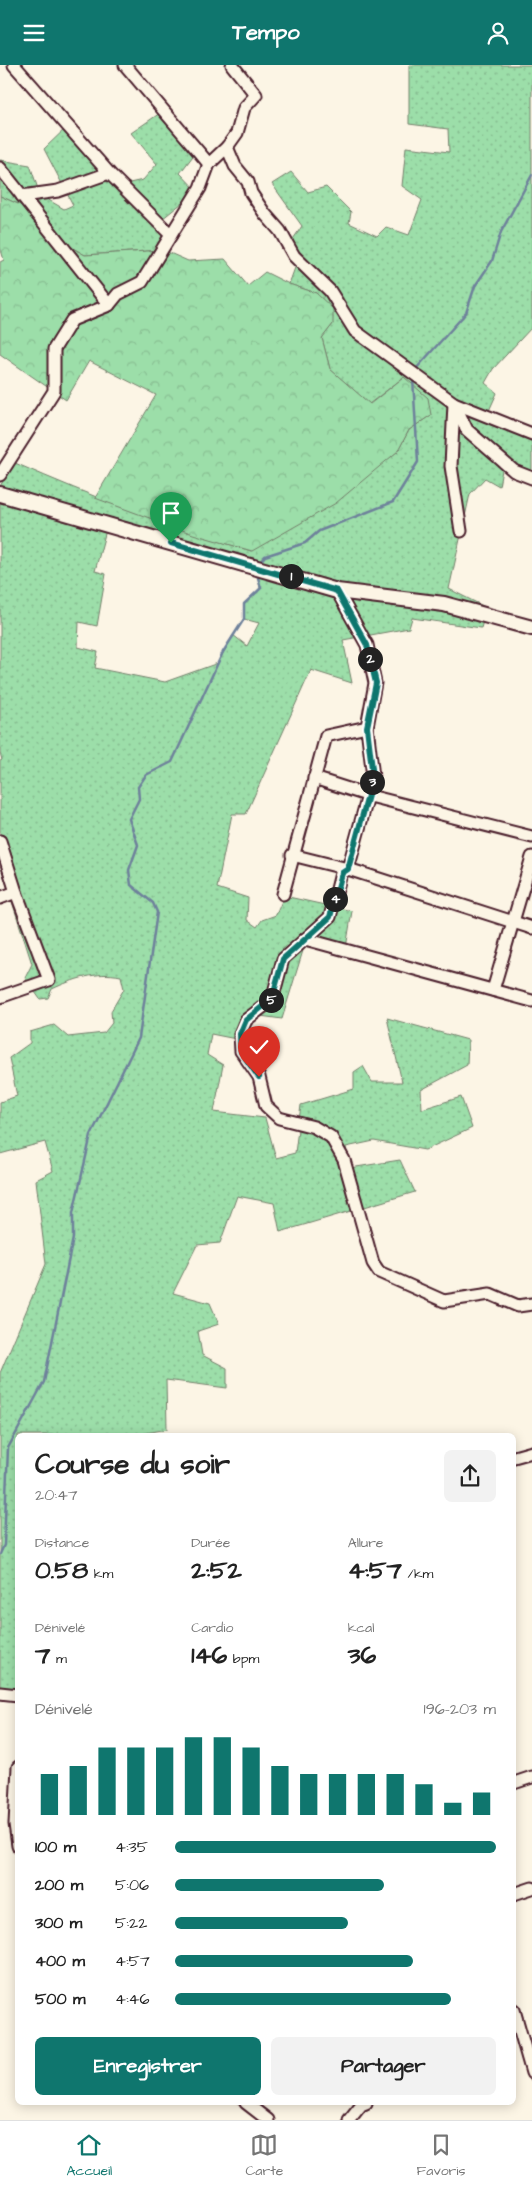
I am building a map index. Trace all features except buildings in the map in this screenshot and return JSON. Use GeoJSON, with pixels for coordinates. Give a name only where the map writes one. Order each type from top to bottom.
{"type":"FeatureCollection","features":[{"type":"Feature","properties":{"kind":"main road"},"geometry":{"type":"LineString","coordinates":[[0,494],[337,591],[444,604],[532,628]]}},
{"type":"Feature","properties":{"kind":"street"},"geometry":{"type":"LineString","coordinates":[[14,65],[109,173],[171,235]]}},
{"type":"Feature","properties":{"kind":"street"},"geometry":{"type":"LineString","coordinates":[[125,65],[209,164]]}},
{"type":"Feature","properties":{"kind":"street"},"geometry":{"type":"LineString","coordinates":[[0,475],[54,391],[54,349],[72,320],[109,305],[118,295],[142,283],[200,188],[209,164],[227,147],[237,133],[244,108],[256,95],[232,65]]}},
{"type":"Feature","properties":{"kind":"street"},"geometry":{"type":"LineString","coordinates":[[227,147],[235,166],[248,182],[251,193],[265,214],[280,231],[294,256],[330,291],[355,331],[454,403],[532,434]]}},
{"type":"Feature","properties":{"kind":"street"},"geometry":{"type":"LineString","coordinates":[[0,168],[5,180],[22,196],[109,305]]}},
{"type":"Feature","properties":{"kind":"street"},"geometry":{"type":"LineString","coordinates":[[22,196],[58,191],[109,173]]}},
{"type":"Feature","properties":{"kind":"street"},"geometry":{"type":"LineString","coordinates":[[454,403],[467,430],[514,471],[532,478]]}},
{"type":"Feature","properties":{"kind":"street"},"geometry":{"type":"LineString","coordinates":[[454,403],[451,466],[461,531]]}},
{"type":"Feature","properties":{"kind":"street"},"geometry":{"type":"LineString","coordinates":[[337,591],[367,645],[376,683],[367,727],[373,777],[370,796],[348,869],[342,873],[330,917],[283,959],[272,999],[246,1020],[240,1034],[241,1051],[259,1077],[262,1096],[266,1106],[279,1118],[314,1127],[331,1137],[344,1160],[373,1263],[379,1272],[444,1301],[490,1294],[518,1306],[532,1304]]}},
{"type":"Feature","properties":{"kind":"street"},"geometry":{"type":"LineString","coordinates":[[283,894],[292,855],[326,736],[367,727]]}},
{"type":"Feature","properties":{"kind":"street"},"geometry":{"type":"LineString","coordinates":[[314,778],[370,796],[532,837]]}},
{"type":"Feature","properties":{"kind":"street"},"geometry":{"type":"LineString","coordinates":[[0,841],[16,892],[49,980],[0,997]]}},
{"type":"Feature","properties":{"kind":"street"},"geometry":{"type":"LineString","coordinates":[[292,855],[348,869],[532,928]]}},
{"type":"Feature","properties":{"kind":"street"},"geometry":{"type":"LineString","coordinates":[[493,990],[532,857]]}},
{"type":"Feature","properties":{"kind":"street"},"geometry":{"type":"LineString","coordinates":[[0,898],[16,892]]}},
{"type":"Feature","properties":{"kind":"street"},"geometry":{"type":"LineString","coordinates":[[305,939],[532,1001]]}},
{"type":"Feature","properties":{"kind":"street"},"geometry":{"type":"LineString","coordinates":[[516,1456],[532,1452]]}},
{"type":"Feature","properties":{"kind":"street"},"geometry":{"type":"LineString","coordinates":[[0,1693],[15,1695]]}},
{"type":"Feature","properties":{"kind":"street"},"geometry":{"type":"LineString","coordinates":[[516,1782],[532,1777]]}},
{"type":"Feature","properties":{"kind":"street"},"geometry":{"type":"LineString","coordinates":[[516,1893],[532,1889]]}},
{"type":"Feature","properties":{"kind":"street"},"geometry":{"type":"LineString","coordinates":[[516,2017],[532,2073]]}},
{"type":"Feature","properties":{"kind":"street"},"geometry":{"type":"LineString","coordinates":[[249,2105],[268,2120]]}},
{"type":"Feature","properties":{"kind":"street"},"geometry":{"type":"LineString","coordinates":[[350,2120],[361,2105]]}},
{"type":"Feature","properties":{"kind":"green space"},"geometry":{"type":"Polygon","coordinates":[[[409,65],[532,65],[532,327],[493,369],[485,383],[497,393],[487,415],[532,431],[532,475],[502,470],[499,486],[485,478],[470,494],[449,589],[487,608],[481,628],[412,618],[409,628],[343,640],[352,683],[311,670],[246,814],[232,814],[217,888],[248,898],[247,920],[257,927],[262,920],[276,915],[284,896],[352,911],[345,954],[305,944],[282,1019],[253,1015],[246,1041],[211,1034],[207,1055],[223,1065],[214,1112],[265,1118],[276,1158],[295,1153],[301,1105],[354,1089],[354,1072],[363,1066],[372,1082],[402,1082],[387,1018],[468,1040],[467,1065],[421,1090],[422,1109],[461,1097],[472,1128],[425,1150],[374,1141],[346,1147],[350,1168],[400,1160],[415,1192],[280,1232],[274,1203],[237,1196],[220,1243],[197,1245],[173,1293],[210,1303],[219,1324],[198,1331],[202,1355],[227,1368],[227,1388],[166,1380],[167,1429],[146,1433],[15,1433],[15,1695],[0,1693],[0,1373],[46,1264],[36,1180],[53,1171],[45,1142],[0,1154],[0,1102],[17,1096],[9,1058],[30,1043],[30,1032],[54,1025],[68,1037],[104,1033],[112,1023],[111,1011],[124,989],[121,976],[94,975],[60,985],[52,989],[48,998],[40,999],[25,978],[32,964],[0,864],[0,761],[2,760],[0,753],[0,486],[15,463],[132,511],[251,551],[370,473],[398,451],[409,430],[431,415],[404,377],[369,404],[330,369],[322,338],[333,324],[316,293],[289,284],[296,265],[285,251],[302,226],[272,184],[291,172],[308,192],[326,187],[351,212],[349,223],[377,236],[386,227],[409,235],[422,200],[402,186],[406,147],[449,152],[448,129],[409,124],[409,65]],[[109,519],[95,571],[106,574],[97,626],[79,622],[78,647],[98,652],[95,668],[165,682],[218,663],[233,635],[247,646],[259,623],[244,619],[244,604],[260,588],[257,574],[109,519]]]}},
{"type":"Feature","properties":{"kind":"green space"},"geometry":{"type":"Polygon","coordinates":[[[163,111],[199,148],[180,173],[197,191],[162,219],[163,250],[85,255],[55,238],[34,211],[0,196],[0,160],[30,165],[40,195],[64,209],[73,205],[44,149],[70,124],[125,184],[143,180],[157,164],[131,133],[163,111]]]}},
{"type":"Feature","properties":{"kind":"green space"},"geometry":{"type":"Polygon","coordinates":[[[0,196],[34,211],[55,238],[85,255],[163,250],[188,261],[225,259],[248,286],[265,272],[289,284],[316,293],[333,309],[333,324],[322,338],[330,369],[370,404],[404,377],[428,398],[431,415],[409,430],[398,451],[336,503],[252,551],[193,534],[95,498],[156,395],[89,361],[66,400],[0,354],[0,262],[4,260],[0,247],[0,196]]]}},
{"type":"Feature","properties":{"kind":"waterway"},"geometry":{"type":"LineString","coordinates":[[415,370],[466,313],[475,286],[492,261],[501,232],[532,175]]}},
{"type":"Feature","properties":{"kind":"waterway"},"geometry":{"type":"LineString","coordinates":[[259,563],[265,556],[305,543],[319,531],[393,502],[418,462],[413,379]]}},
{"type":"Feature","properties":{"kind":"waterway"},"geometry":{"type":"LineString","coordinates":[[16,1433],[44,1382],[73,1238],[73,1213],[91,1135],[139,1038],[157,912],[153,903],[131,885],[129,870],[138,845],[129,819],[139,799],[138,787],[146,775],[172,762],[223,652],[244,619],[244,604],[261,588],[257,574]]}},
{"type":"Feature","properties":{"kind":"waterway"},"geometry":{"type":"LineString","coordinates":[[0,1554],[4,1545],[8,1448],[15,1435]]}},
{"type":"Feature","properties":{"kind":"route"},"geometry":{"type":"LineString","coordinates":[[171,543],[337,591],[367,645],[376,683],[367,727],[373,777],[370,796],[348,869],[342,873],[330,917],[283,959],[272,999],[246,1020],[240,1034],[241,1051],[259,1077]]}}]}
